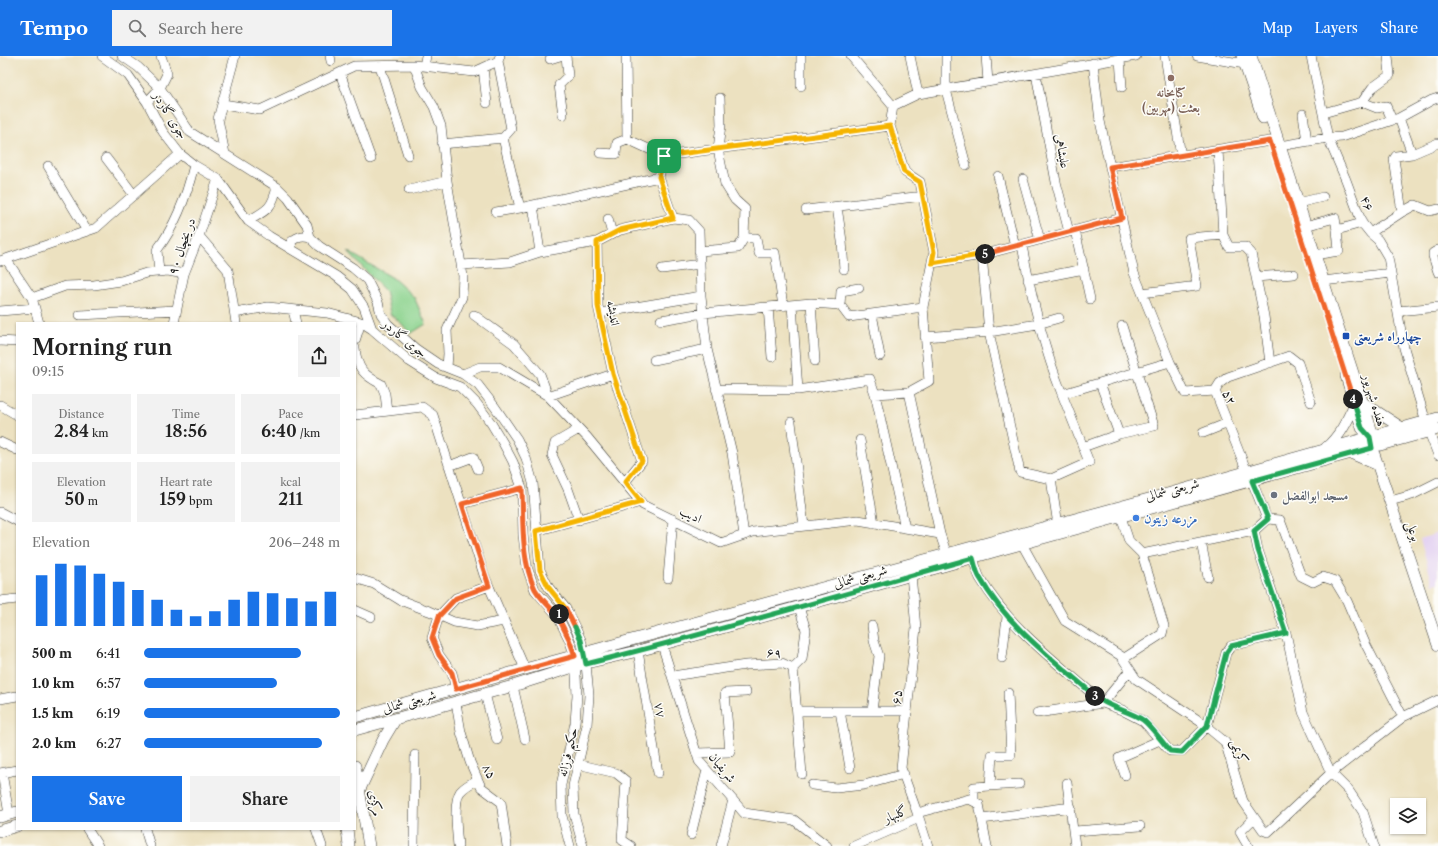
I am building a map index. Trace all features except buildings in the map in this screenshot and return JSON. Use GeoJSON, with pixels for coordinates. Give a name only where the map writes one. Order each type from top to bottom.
{"type":"FeatureCollection","features":[{"type":"Feature","properties":{"kind":"main road","name":"هفده شهریور"},"geometry":{"type":"LineString","coordinates":[[1246,59],[1275,144],[1358,403]]}},
{"type":"Feature","properties":{"kind":"main road","name":"هفده شهریور"},"geometry":{"type":"LineString","coordinates":[[1275,144],[1298,203],[1323,281],[1358,403],[1362,428],[1370,437]]}},
{"type":"Feature","properties":{"kind":"main road"},"geometry":{"type":"LineString","coordinates":[[1325,449],[1333,442],[1346,424],[1358,403],[1402,428]]}},
{"type":"Feature","properties":{"kind":"main road"},"geometry":{"type":"LineString","coordinates":[[1431,428],[1438,418]]}},
{"type":"Feature","properties":{"kind":"main road","name":"شریعتی شمالی"},"geometry":{"type":"LineString","coordinates":[[356,717],[525,669],[638,651],[662,645],[1121,517],[1250,476],[1325,449],[1402,428],[1431,428]]}},
{"type":"Feature","properties":{"kind":"main road","name":"شریعتی شمالی"},"geometry":{"type":"LineString","coordinates":[[356,730],[513,686],[580,660],[946,555],[1058,524],[1250,476],[1353,454],[1431,428]]}},
{"type":"Feature","properties":{"kind":"main road","name":"بوعلی"},"geometry":{"type":"LineString","coordinates":[[1370,437],[1372,448],[1438,645]]}},
{"type":"Feature","properties":{"kind":"main road"},"geometry":{"type":"LineString","coordinates":[[1353,454],[1378,466]]}},
{"type":"Feature","properties":{"kind":"main road"},"geometry":{"type":"LineString","coordinates":[[357,786],[395,720]]}},
{"type":"Feature","properties":{"kind":"main road","name":"مرکزی"},"geometry":{"type":"LineString","coordinates":[[356,776],[369,846]]}},
{"type":"Feature","properties":{"kind":"main road"},"geometry":{"type":"LineString","coordinates":[[0,830],[16,826]]}},
{"type":"Feature","properties":{"kind":"main road"},"geometry":{"type":"LineString","coordinates":[[347,830],[349,846]]}},
{"type":"Feature","properties":{"kind":"street","name":"جوی گاردر"},"geometry":{"type":"LineString","coordinates":[[102,56],[128,75],[147,102],[163,132],[180,154],[194,165],[218,178],[248,221],[269,236],[336,276],[352,288],[364,307],[372,329],[409,361],[436,378],[460,387],[477,404],[492,423],[514,462],[522,488],[523,535],[527,568],[535,590],[557,615],[580,660]]}},
{"type":"Feature","properties":{"kind":"street","name":"جوی گاردر"},"geometry":{"type":"LineString","coordinates":[[122,56],[160,88],[190,132],[277,187],[288,198],[307,225],[310,237],[319,246],[353,268],[367,280],[378,302],[381,314],[388,324],[416,349],[438,364],[463,374],[478,385],[495,407],[517,440],[526,458],[533,482],[540,570],[549,588],[566,609],[581,640],[580,660]]}},
{"type":"Feature","properties":{"kind":"street"},"geometry":{"type":"LineString","coordinates":[[147,102],[160,88],[167,74],[161,56]]}},
{"type":"Feature","properties":{"kind":"street"},"geometry":{"type":"LineString","coordinates":[[225,154],[218,119],[235,56]]}},
{"type":"Feature","properties":{"kind":"street"},"geometry":{"type":"LineString","coordinates":[[424,66],[426,56]]}},
{"type":"Feature","properties":{"kind":"street"},"geometry":{"type":"LineString","coordinates":[[550,58],[560,56]]}},
{"type":"Feature","properties":{"kind":"street"},"geometry":{"type":"LineString","coordinates":[[563,115],[559,85],[568,76],[566,56]]}},
{"type":"Feature","properties":{"kind":"street"},"geometry":{"type":"LineString","coordinates":[[626,56],[627,139]]}},
{"type":"Feature","properties":{"kind":"street"},"geometry":{"type":"LineString","coordinates":[[801,56],[801,86]]}},
{"type":"Feature","properties":{"kind":"street"},"geometry":{"type":"LineString","coordinates":[[851,56],[893,106],[890,126],[904,172],[920,182],[934,252],[923,307],[929,381],[909,392],[875,394]]}},
{"type":"Feature","properties":{"kind":"street"},"geometry":{"type":"LineString","coordinates":[[910,56],[918,94]]}},
{"type":"Feature","properties":{"kind":"street"},"geometry":{"type":"LineString","coordinates":[[946,56],[946,90],[966,165]]}},
{"type":"Feature","properties":{"kind":"street"},"geometry":{"type":"LineString","coordinates":[[986,56],[988,82]]}},
{"type":"Feature","properties":{"kind":"street"},"geometry":{"type":"LineString","coordinates":[[893,106],[918,94],[1136,56]]}},
{"type":"Feature","properties":{"kind":"street"},"geometry":{"type":"LineString","coordinates":[[1165,56],[1181,156]]}},
{"type":"Feature","properties":{"kind":"street"},"geometry":{"type":"LineString","coordinates":[[1197,56],[1246,59]]}},
{"type":"Feature","properties":{"kind":"street"},"geometry":{"type":"LineString","coordinates":[[1362,102],[1372,88],[1390,75],[1388,56]]}},
{"type":"Feature","properties":{"kind":"street","name":"۴۶"},"geometry":{"type":"LineString","coordinates":[[1313,57],[1328,138],[1362,223],[1378,240],[1388,257],[1398,311]]}},
{"type":"Feature","properties":{"kind":"street"},"geometry":{"type":"LineString","coordinates":[[223,104],[260,110],[354,66],[380,66],[395,61],[414,65],[474,72],[499,59],[511,129],[503,138],[442,144]]}},
{"type":"Feature","properties":{"kind":"street"},"geometry":{"type":"LineString","coordinates":[[1120,59],[1122,87]]}},
{"type":"Feature","properties":{"kind":"street"},"geometry":{"type":"LineString","coordinates":[[1062,394],[1170,362],[1134,273],[1100,121],[1093,64]]}},
{"type":"Feature","properties":{"kind":"street"},"geometry":{"type":"LineString","coordinates":[[414,65],[422,88],[434,107],[441,126],[447,181],[463,276],[462,297],[447,330],[447,367]]}},
{"type":"Feature","properties":{"kind":"street"},"geometry":{"type":"LineString","coordinates":[[380,66],[408,155]]}},
{"type":"Feature","properties":{"kind":"street"},"geometry":{"type":"LineString","coordinates":[[483,68],[487,103]]}},
{"type":"Feature","properties":{"kind":"street"},"geometry":{"type":"LineString","coordinates":[[340,73],[371,159]]}},
{"type":"Feature","properties":{"kind":"street","name":"علیشاهی"},"geometry":{"type":"LineString","coordinates":[[1036,74],[1056,182],[1084,269],[1090,300]]}},
{"type":"Feature","properties":{"kind":"street"},"geometry":{"type":"LineString","coordinates":[[699,251],[738,248],[744,238],[745,210],[735,200],[725,184],[718,149],[721,125],[720,98]]}},
{"type":"Feature","properties":{"kind":"street"},"geometry":{"type":"LineString","coordinates":[[1110,167],[1218,150],[1342,137],[1395,119],[1438,98]]}},
{"type":"Feature","properties":{"kind":"street"},"geometry":{"type":"LineString","coordinates":[[1323,113],[1362,102],[1377,108],[1386,106],[1395,119],[1412,154]]}},
{"type":"Feature","properties":{"kind":"street"},"geometry":{"type":"LineString","coordinates":[[1302,114],[1307,141]]}},
{"type":"Feature","properties":{"kind":"street"},"geometry":{"type":"LineString","coordinates":[[600,153],[616,154],[617,143],[627,139],[664,156],[890,126]]}},
{"type":"Feature","properties":{"kind":"street"},"geometry":{"type":"LineString","coordinates":[[503,138],[520,208]]}},
{"type":"Feature","properties":{"kind":"street"},"geometry":{"type":"LineString","coordinates":[[1402,212],[1394,159],[1396,156],[1412,154],[1438,143]]}},
{"type":"Feature","properties":{"kind":"street"},"geometry":{"type":"LineString","coordinates":[[1218,150],[1223,235],[1229,247],[1245,247],[1251,253],[1264,316],[1270,363]]}},
{"type":"Feature","properties":{"kind":"street"},"geometry":{"type":"LineString","coordinates":[[39,322],[32,298],[3,260],[96,228],[180,154]]}},
{"type":"Feature","properties":{"kind":"street"},"geometry":{"type":"LineString","coordinates":[[664,156],[659,177],[673,218]]}},
{"type":"Feature","properties":{"kind":"street"},"geometry":{"type":"LineString","coordinates":[[106,158],[134,195]]}},
{"type":"Feature","properties":{"kind":"street"},"geometry":{"type":"LineString","coordinates":[[159,272],[157,250],[168,236],[188,190],[194,165]]}},
{"type":"Feature","properties":{"kind":"street"},"geometry":{"type":"LineString","coordinates":[[48,166],[87,231]]}},
{"type":"Feature","properties":{"kind":"street"},"geometry":{"type":"LineString","coordinates":[[982,255],[989,332],[1020,472],[1051,479],[1089,462],[1052,370],[1038,324],[1019,245],[998,176]]}},
{"type":"Feature","properties":{"kind":"street"},"geometry":{"type":"LineString","coordinates":[[496,212],[659,177]]}},
{"type":"Feature","properties":{"kind":"street","name":"در یخچال ۹۰"},"geometry":{"type":"LineString","coordinates":[[174,322],[184,274],[199,236],[218,178]]}},
{"type":"Feature","properties":{"kind":"street"},"geometry":{"type":"LineString","coordinates":[[1023,179],[1040,240]]}},
{"type":"Feature","properties":{"kind":"street"},"geometry":{"type":"LineString","coordinates":[[409,190],[447,181]]}},
{"type":"Feature","properties":{"kind":"street"},"geometry":{"type":"LineString","coordinates":[[248,221],[263,213],[269,207],[274,199],[277,187]]}},
{"type":"Feature","properties":{"kind":"street"},"geometry":{"type":"LineString","coordinates":[[806,210],[923,196]]}},
{"type":"Feature","properties":{"kind":"street"},"geometry":{"type":"LineString","coordinates":[[1298,203],[1323,197]]}},
{"type":"Feature","properties":{"kind":"street"},"geometry":{"type":"LineString","coordinates":[[533,205],[540,252]]}},
{"type":"Feature","properties":{"kind":"street"},"geometry":{"type":"LineString","coordinates":[[1370,233],[1415,205],[1430,211],[1438,209]]}},
{"type":"Feature","properties":{"kind":"street"},"geometry":{"type":"LineString","coordinates":[[837,207],[844,269]]}},
{"type":"Feature","properties":{"kind":"street"},"geometry":{"type":"LineString","coordinates":[[461,264],[510,262],[540,252],[597,242],[620,230],[673,218],[689,220],[699,231],[701,296],[707,349],[732,454],[744,535]]}},
{"type":"Feature","properties":{"kind":"street"},"geometry":{"type":"LineString","coordinates":[[932,263],[982,255],[1122,218]]}},
{"type":"Feature","properties":{"kind":"street"},"geometry":{"type":"LineString","coordinates":[[1305,226],[1335,218],[1339,251],[1314,255]]}},
{"type":"Feature","properties":{"kind":"street"},"geometry":{"type":"LineString","coordinates":[[608,219],[612,234]]}},
{"type":"Feature","properties":{"kind":"street"},"geometry":{"type":"LineString","coordinates":[[1337,230],[1362,223]]}},
{"type":"Feature","properties":{"kind":"street"},"geometry":{"type":"LineString","coordinates":[[292,249],[291,242],[297,237],[302,235],[310,237]]}},
{"type":"Feature","properties":{"kind":"street"},"geometry":{"type":"LineString","coordinates":[[1142,293],[1197,286],[1189,238],[1223,235]]}},
{"type":"Feature","properties":{"kind":"street"},"geometry":{"type":"LineString","coordinates":[[199,236],[228,270],[236,322]]}},
{"type":"Feature","properties":{"kind":"street"},"geometry":{"type":"LineString","coordinates":[[744,238],[756,238],[760,254],[774,253],[788,305],[798,390]]}},
{"type":"Feature","properties":{"kind":"street","name":"اندیشه"},"geometry":{"type":"LineString","coordinates":[[597,242],[598,306],[613,374],[642,461],[625,482]]}},
{"type":"Feature","properties":{"kind":"street"},"geometry":{"type":"LineString","coordinates":[[1438,250],[1433,253],[1438,272]]}},
{"type":"Feature","properties":{"kind":"street"},"geometry":{"type":"LineString","coordinates":[[662,269],[700,264]]}},
{"type":"Feature","properties":{"kind":"street"},"geometry":{"type":"LineString","coordinates":[[1028,280],[1084,269]]}},
{"type":"Feature","properties":{"kind":"street"},"geometry":{"type":"LineString","coordinates":[[32,298],[65,286],[94,285],[121,281],[146,273],[168,271],[184,274]]}},
{"type":"Feature","properties":{"kind":"street"},"geometry":{"type":"LineString","coordinates":[[1323,281],[1391,273]]}},
{"type":"Feature","properties":{"kind":"street"},"geometry":{"type":"LineString","coordinates":[[1256,277],[1294,274]]}},
{"type":"Feature","properties":{"kind":"street"},"geometry":{"type":"LineString","coordinates":[[859,288],[841,291],[840,305],[849,317],[923,307]]}},
{"type":"Feature","properties":{"kind":"street"},"geometry":{"type":"LineString","coordinates":[[600,313],[701,296]]}},
{"type":"Feature","properties":{"kind":"street"},"geometry":{"type":"LineString","coordinates":[[811,303],[815,361]]}},
{"type":"Feature","properties":{"kind":"street"},"geometry":{"type":"LineString","coordinates":[[661,320],[703,313],[811,303],[840,305]]}},
{"type":"Feature","properties":{"kind":"street"},"geometry":{"type":"LineString","coordinates":[[235,313],[268,307],[327,313],[361,322],[372,329]]}},
{"type":"Feature","properties":{"kind":"street"},"geometry":{"type":"LineString","coordinates":[[768,307],[772,358]]}},
{"type":"Feature","properties":{"kind":"street"},"geometry":{"type":"LineString","coordinates":[[1438,307],[1398,311],[1404,348],[1431,428],[1438,455]]}},
{"type":"Feature","properties":{"kind":"street"},"geometry":{"type":"LineString","coordinates":[[0,311],[35,308]]}},
{"type":"Feature","properties":{"kind":"street"},"geometry":{"type":"LineString","coordinates":[[80,315],[176,310]]}},
{"type":"Feature","properties":{"kind":"street"},"geometry":{"type":"LineString","coordinates":[[294,310],[296,322]]}},
{"type":"Feature","properties":{"kind":"street"},"geometry":{"type":"LineString","coordinates":[[872,314],[880,356]]}},
{"type":"Feature","properties":{"kind":"street"},"geometry":{"type":"LineString","coordinates":[[474,315],[514,344],[540,374],[548,396],[613,374]]}},
{"type":"Feature","properties":{"kind":"street"},"geometry":{"type":"LineString","coordinates":[[926,337],[989,332],[1038,324],[1059,318]]}},
{"type":"Feature","properties":{"kind":"street"},"geometry":{"type":"LineString","coordinates":[[356,338],[361,322]]}},
{"type":"Feature","properties":{"kind":"street"},"geometry":{"type":"LineString","coordinates":[[1083,447],[1119,434],[1154,426],[1122,326]]}},
{"type":"Feature","properties":{"kind":"street"},"geometry":{"type":"LineString","coordinates":[[0,341],[16,342]]}},
{"type":"Feature","properties":{"kind":"street"},"geometry":{"type":"LineString","coordinates":[[654,360],[707,349]]}},
{"type":"Feature","properties":{"kind":"street"},"geometry":{"type":"LineString","coordinates":[[1215,391],[1220,383],[1228,377],[1289,356],[1298,363],[1311,402]]}},
{"type":"Feature","properties":{"kind":"street"},"geometry":{"type":"LineString","coordinates":[[356,362],[368,378],[381,384],[385,394],[387,411]]}},
{"type":"Feature","properties":{"kind":"street","name":"۵۲"},"geometry":{"type":"LineString","coordinates":[[1170,362],[1186,393],[1215,391],[1268,519]]}},
{"type":"Feature","properties":{"kind":"street","name":"ادیب"},"geometry":{"type":"LineString","coordinates":[[463,374],[480,367],[499,367],[548,396],[579,429],[643,505],[721,543],[753,532],[858,520],[940,534]]}},
{"type":"Feature","properties":{"kind":"street"},"geometry":{"type":"LineString","coordinates":[[716,389],[798,390],[870,379],[875,394],[905,528]]}},
{"type":"Feature","properties":{"kind":"street"},"geometry":{"type":"LineString","coordinates":[[1100,383],[1119,434]]}},
{"type":"Feature","properties":{"kind":"street"},"geometry":{"type":"LineString","coordinates":[[909,392],[940,534],[946,555]]}},
{"type":"Feature","properties":{"kind":"street"},"geometry":{"type":"LineString","coordinates":[[0,404],[16,414]]}},
{"type":"Feature","properties":{"kind":"street"},"geometry":{"type":"LineString","coordinates":[[356,415],[422,407],[433,416],[489,586],[525,669]]}},
{"type":"Feature","properties":{"kind":"street"},"geometry":{"type":"LineString","coordinates":[[791,422],[804,526]]}},
{"type":"Feature","properties":{"kind":"street"},"geometry":{"type":"LineString","coordinates":[[1202,432],[1228,423]]}},
{"type":"Feature","properties":{"kind":"street"},"geometry":{"type":"LineString","coordinates":[[579,429],[555,443],[552,456],[568,489],[579,520]]}},
{"type":"Feature","properties":{"kind":"street"},"geometry":{"type":"LineString","coordinates":[[860,440],[874,523]]}},
{"type":"Feature","properties":{"kind":"street"},"geometry":{"type":"LineString","coordinates":[[0,442],[16,450]]}},
{"type":"Feature","properties":{"kind":"street"},"geometry":{"type":"LineString","coordinates":[[449,466],[473,457],[478,469]]}},
{"type":"Feature","properties":{"kind":"street"},"geometry":{"type":"LineString","coordinates":[[1051,479],[1058,524]]}},
{"type":"Feature","properties":{"kind":"street"},"geometry":{"type":"LineString","coordinates":[[1390,501],[1412,495],[1438,482]]}},
{"type":"Feature","properties":{"kind":"street"},"geometry":{"type":"LineString","coordinates":[[462,504],[522,488]]}},
{"type":"Feature","properties":{"kind":"street"},"geometry":{"type":"LineString","coordinates":[[536,531],[641,502]]}},
{"type":"Feature","properties":{"kind":"street"},"geometry":{"type":"LineString","coordinates":[[0,512],[16,520]]}},
{"type":"Feature","properties":{"kind":"street"},"geometry":{"type":"LineString","coordinates":[[1121,517],[1129,540],[1142,554],[1164,626],[1162,634],[1123,659]]}},
{"type":"Feature","properties":{"kind":"street"},"geometry":{"type":"LineString","coordinates":[[668,578],[673,519]]}},
{"type":"Feature","properties":{"kind":"street"},"geometry":{"type":"LineString","coordinates":[[1142,554],[1254,531],[1268,519],[1280,520],[1301,576],[1313,582],[1323,577],[1335,581],[1347,601],[1365,643],[1403,717]]}},
{"type":"Feature","properties":{"kind":"street"},"geometry":{"type":"LineString","coordinates":[[1254,531],[1258,550],[1286,633],[1303,712],[1331,773],[1349,791],[1363,812],[1374,846]]}},
{"type":"Feature","properties":{"kind":"street"},"geometry":{"type":"LineString","coordinates":[[1201,542],[1208,577]]}},
{"type":"Feature","properties":{"kind":"street","name":"کریمی"},"geometry":{"type":"LineString","coordinates":[[1022,544],[1064,620],[1121,656],[1136,679],[1207,726],[1225,742],[1243,801],[1263,830],[1268,832],[1331,773],[1403,717],[1438,700]]}},
{"type":"Feature","properties":{"kind":"street"},"geometry":{"type":"LineString","coordinates":[[973,558],[979,577],[1007,617],[1103,703],[1122,710],[1143,721],[1170,751],[1182,752],[1207,726],[1226,653],[1231,646],[1286,633]]}},
{"type":"Feature","properties":{"kind":"street","name":"۶۵"},"geometry":{"type":"LineString","coordinates":[[911,576],[916,628],[902,768],[918,815]]}},
{"type":"Feature","properties":{"kind":"street"},"geometry":{"type":"LineString","coordinates":[[356,578],[374,584],[400,600],[454,622],[477,626],[504,621]]}},
{"type":"Feature","properties":{"kind":"street"},"geometry":{"type":"LineString","coordinates":[[456,689],[452,673],[439,655],[432,638],[439,616],[456,598],[489,586]]}},
{"type":"Feature","properties":{"kind":"street"},"geometry":{"type":"LineString","coordinates":[[0,601],[16,599]]}},
{"type":"Feature","properties":{"kind":"street"},"geometry":{"type":"LineString","coordinates":[[793,668],[802,659],[806,630],[799,607]]}},
{"type":"Feature","properties":{"kind":"street"},"geometry":{"type":"LineString","coordinates":[[557,615],[566,609]]}},
{"type":"Feature","properties":{"kind":"street"},"geometry":{"type":"LineString","coordinates":[[356,610],[371,617]]}},
{"type":"Feature","properties":{"kind":"street"},"geometry":{"type":"LineString","coordinates":[[1002,658],[1007,617]]}},
{"type":"Feature","properties":{"kind":"street"},"geometry":{"type":"LineString","coordinates":[[872,626],[874,641],[879,656],[872,711]]}},
{"type":"Feature","properties":{"kind":"street","name":"شریفیان"},"geometry":{"type":"LineString","coordinates":[[662,645],[699,761],[744,813],[794,820],[827,846]]}},
{"type":"Feature","properties":{"kind":"street","name":"۷۷"},"geometry":{"type":"LineString","coordinates":[[638,651],[658,773]]}},
{"type":"Feature","properties":{"kind":"street","name":"حکیم فرزانه"},"geometry":{"type":"LineString","coordinates":[[580,660],[589,695],[587,726],[573,786],[574,814],[583,846]]}},
{"type":"Feature","properties":{"kind":"street","name":"حکیم فرزانه"},"geometry":{"type":"LineString","coordinates":[[570,846],[562,816],[561,785],[575,723],[580,660]]}},
{"type":"Feature","properties":{"kind":"street","name":"۶۹"},"geometry":{"type":"LineString","coordinates":[[672,676],[746,665],[782,664],[793,668],[802,774]]}},
{"type":"Feature","properties":{"kind":"street"},"geometry":{"type":"LineString","coordinates":[[1037,713],[1103,703],[1130,670]]}},
{"type":"Feature","properties":{"kind":"street"},"geometry":{"type":"LineString","coordinates":[[513,686],[525,739]]}},
{"type":"Feature","properties":{"kind":"street"},"geometry":{"type":"LineString","coordinates":[[697,753],[730,752],[725,693],[746,692]]}},
{"type":"Feature","properties":{"kind":"street"},"geometry":{"type":"LineString","coordinates":[[990,786],[992,755],[1010,756],[1008,693]]}},
{"type":"Feature","properties":{"kind":"street"},"geometry":{"type":"LineString","coordinates":[[485,694],[497,740]]}},
{"type":"Feature","properties":{"kind":"street"},"geometry":{"type":"LineString","coordinates":[[0,699],[16,696]]}},
{"type":"Feature","properties":{"kind":"street","name":"۸۵"},"geometry":{"type":"LineString","coordinates":[[456,703],[461,732],[470,762],[481,787],[502,802],[507,846]]}},
{"type":"Feature","properties":{"kind":"street"},"geometry":{"type":"LineString","coordinates":[[797,711],[907,711]]}},
{"type":"Feature","properties":{"kind":"street"},"geometry":{"type":"LineString","coordinates":[[840,711],[850,768]]}},
{"type":"Feature","properties":{"kind":"street"},"geometry":{"type":"LineString","coordinates":[[1125,775],[1119,758],[1160,740]]}},
{"type":"Feature","properties":{"kind":"street"},"geometry":{"type":"LineString","coordinates":[[414,846],[415,755]]}},
{"type":"Feature","properties":{"kind":"street"},"geometry":{"type":"LineString","coordinates":[[577,764],[616,773],[626,781],[622,840],[631,846]]}},
{"type":"Feature","properties":{"kind":"street"},"geometry":{"type":"LineString","coordinates":[[9,814],[1,773],[16,770]]}},
{"type":"Feature","properties":{"kind":"street"},"geometry":{"type":"LineString","coordinates":[[691,835],[707,770]]}},
{"type":"Feature","properties":{"kind":"street"},"geometry":{"type":"LineString","coordinates":[[812,785],[836,788],[864,785],[904,774]]}},
{"type":"Feature","properties":{"kind":"street"},"geometry":{"type":"LineString","coordinates":[[455,846],[456,812],[459,793],[468,784],[478,780]]}},
{"type":"Feature","properties":{"kind":"street"},"geometry":{"type":"LineString","coordinates":[[1067,783],[1076,846]]}},
{"type":"Feature","properties":{"kind":"street"},"geometry":{"type":"LineString","coordinates":[[974,801],[974,787],[1019,784]]}},
{"type":"Feature","properties":{"kind":"street"},"geometry":{"type":"LineString","coordinates":[[918,815],[969,799],[974,801],[979,804],[987,846]]}},
{"type":"Feature","properties":{"kind":"street"},"geometry":{"type":"LineString","coordinates":[[721,846],[733,800]]}},
{"type":"Feature","properties":{"kind":"street"},"geometry":{"type":"LineString","coordinates":[[982,819],[1071,807]]}},
{"type":"Feature","properties":{"kind":"street","name":"گلبهار"},"geometry":{"type":"LineString","coordinates":[[854,846],[918,815],[928,846]]}},
{"type":"Feature","properties":{"kind":"street"},"geometry":{"type":"LineString","coordinates":[[1248,846],[1240,832],[1254,818]]}},
{"type":"Feature","properties":{"kind":"street"},"geometry":{"type":"LineString","coordinates":[[1075,831],[1140,826]]}},
{"type":"Feature","properties":{"kind":"street"},"geometry":{"type":"LineString","coordinates":[[87,830],[95,845]]}},
{"type":"Feature","properties":{"kind":"street"},"geometry":{"type":"LineString","coordinates":[[146,830],[150,846]]}},
{"type":"Feature","properties":{"kind":"street"},"geometry":{"type":"LineString","coordinates":[[316,830],[322,846]]}},
{"type":"Feature","properties":{"kind":"shaded area"},"geometry":{"type":"Polygon","coordinates":[[[1438,533],[1438,583],[1433,584],[1420,539],[1438,533]]]}},
{"type":"Feature","properties":{"kind":"green space"},"geometry":{"type":"Polygon","coordinates":[[[347,251],[393,278],[414,297],[426,324],[410,334],[402,324],[390,314],[385,291],[347,251]]]}},
{"type":"Feature","properties":{"kind":"place","name":"کتابخانه بعثت (مهربین)"},"geometry":{"type":"Point","coordinates":[1171,78]}},
{"type":"Feature","properties":{"kind":"place","name":"چهارراه شریعتی"},"geometry":{"type":"Point","coordinates":[1346,336]}},
{"type":"Feature","properties":{"kind":"place","name":"مسجد ابوالفضل"},"geometry":{"type":"Point","coordinates":[1274,495]}},
{"type":"Feature","properties":{"kind":"place","name":"مزرعه زیتون"},"geometry":{"type":"Point","coordinates":[1136,518]}},
{"type":"Feature","properties":{"kind":"route"},"geometry":{"type":"LineString","coordinates":[[664,156],[659,177],[673,218],[620,230],[597,242],[598,306],[613,374],[642,461],[625,482],[641,502],[536,531],[540,570],[549,588],[566,609],[557,615],[569,639],[575,656],[456,689],[452,673],[439,655],[432,638],[439,616],[456,598],[489,586],[484,575],[462,504],[522,488],[523,535],[527,568],[535,590],[557,615],[566,609],[581,640],[586,664],[799,607],[973,558],[979,577],[1007,617],[1103,703],[1122,710],[1143,721],[1170,751],[1182,752],[1207,726],[1226,653],[1231,646],[1286,633],[1258,550],[1254,531],[1268,519],[1252,481],[1372,448],[1370,437],[1362,428],[1270,141],[1110,167],[1122,218],[982,255],[932,263],[934,252],[920,182],[904,172],[890,126],[664,156]]}}]}
